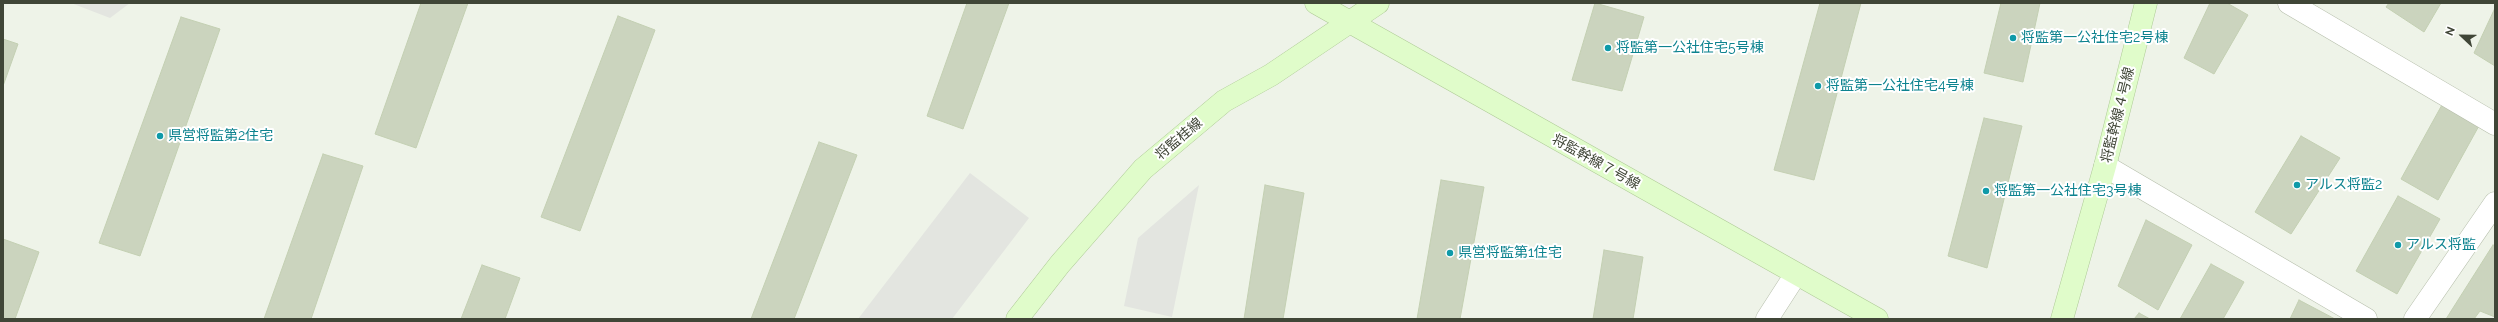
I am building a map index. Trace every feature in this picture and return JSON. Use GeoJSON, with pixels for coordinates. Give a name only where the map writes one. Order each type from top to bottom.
{"type":"FeatureCollection","features":[{"type":"Feature","properties":{"kind":"street","name":"将監幹線７号線"},"geometry":{"type":"LineString","coordinates":[[1316,3],[1349,23],[1877,319]]}},
{"type":"Feature","properties":{"kind":"street","name":"将監桂線"},"geometry":{"type":"LineString","coordinates":[[1017,319],[1060,264],[1143,169],[1224,102],[1271,76],[1378,3]]}},
{"type":"Feature","properties":{"kind":"street","name":"将監幹線４号線"},"geometry":{"type":"LineString","coordinates":[[2062,319],[2105,166],[2146,3]]}},
{"type":"Feature","properties":{"kind":"street"},"geometry":{"type":"LineString","coordinates":[[2288,3],[2495,124]]}},
{"type":"Feature","properties":{"kind":"street"},"geometry":{"type":"LineString","coordinates":[[2105,166],[2366,319]]}},
{"type":"Feature","properties":{"kind":"street"},"geometry":{"type":"LineString","coordinates":[[2416,319],[2495,203]]}},
{"type":"Feature","properties":{"kind":"street"},"geometry":{"type":"LineString","coordinates":[[1767,319],[1796,274]]}},
{"type":"Feature","properties":{"kind":"shaded area"},"geometry":{"type":"Polygon","coordinates":[[[71,3],[130,3],[110,18],[71,3]]]}},
{"type":"Feature","properties":{"kind":"shaded area"},"geometry":{"type":"Polygon","coordinates":[[[970,173],[1029,218],[952,319],[858,319],[970,173]]]}},
{"type":"Feature","properties":{"kind":"shaded area"},"geometry":{"type":"Polygon","coordinates":[[[1199,185],[1172,317],[1124,306],[1138,238],[1199,185]]]}},
{"type":"Feature","properties":{"kind":"building"},"geometry":{"type":"Polygon","coordinates":[[[421,3],[468,3],[416,148],[375,134],[421,3]]]}},
{"type":"Feature","properties":{"kind":"building"},"geometry":{"type":"Polygon","coordinates":[[[967,3],[1009,3],[963,129],[927,116],[967,3]]]}},
{"type":"Feature","properties":{"kind":"building","name":"将監第一公社住宅5号棟"},"geometry":{"type":"Polygon","coordinates":[[[1595,3],[1644,17],[1622,91],[1572,80],[1595,3]]]}},
{"type":"Feature","properties":{"kind":"building","name":"将監第一公社住宅4号棟"},"geometry":{"type":"Polygon","coordinates":[[[1820,3],[1861,3],[1814,180],[1774,170],[1820,3]]]}},
{"type":"Feature","properties":{"kind":"building","name":"将監第一公社住宅2号棟"},"geometry":{"type":"Polygon","coordinates":[[[2001,3],[2040,3],[2023,82],[1984,73],[2001,3]]]}},
{"type":"Feature","properties":{"kind":"building"},"geometry":{"type":"Polygon","coordinates":[[[2210,3],[2227,3],[2248,15],[2214,74],[2184,58],[2210,3]]]}},
{"type":"Feature","properties":{"kind":"building"},"geometry":{"type":"Polygon","coordinates":[[[2389,3],[2441,3],[2424,32],[2386,7],[2389,3]]]}},
{"type":"Feature","properties":{"kind":"building"},"geometry":{"type":"Polygon","coordinates":[[[2495,8],[2495,66],[2474,53],[2495,8]]]}},
{"type":"Feature","properties":{"kind":"building"},"geometry":{"type":"Polygon","coordinates":[[[618,16],[655,30],[580,231],[541,217],[618,16]]]}},
{"type":"Feature","properties":{"kind":"building","name":"県営将監第2住宅"},"geometry":{"type":"Polygon","coordinates":[[[181,17],[220,29],[140,256],[99,243],[181,17]]]}},
{"type":"Feature","properties":{"kind":"building"},"geometry":{"type":"Polygon","coordinates":[[[3,39],[18,44],[3,86],[3,39]]]}},
{"type":"Feature","properties":{"kind":"building"},"geometry":{"type":"Polygon","coordinates":[[[2443,103],[2480,124],[2438,200],[2401,179],[2443,103]]]}},
{"type":"Feature","properties":{"kind":"building","name":"将監第一公社住宅3号棟"},"geometry":{"type":"Polygon","coordinates":[[[1984,118],[2022,126],[1987,268],[1948,256],[1984,118]]]}},
{"type":"Feature","properties":{"kind":"building","name":"アルス将監2"},"geometry":{"type":"Polygon","coordinates":[[[2301,136],[2340,158],[2291,234],[2255,212],[2301,136]]]}},
{"type":"Feature","properties":{"kind":"building"},"geometry":{"type":"Polygon","coordinates":[[[819,142],[857,155],[794,319],[751,319],[819,142]]]}},
{"type":"Feature","properties":{"kind":"building"},"geometry":{"type":"Polygon","coordinates":[[[323,154],[363,166],[311,319],[264,319],[323,154]]]}},
{"type":"Feature","properties":{"kind":"building","name":"県営将監第1住宅"},"geometry":{"type":"Polygon","coordinates":[[[1441,180],[1484,187],[1460,319],[1417,319],[1441,180]]]}},
{"type":"Feature","properties":{"kind":"building"},"geometry":{"type":"Polygon","coordinates":[[[1265,185],[1304,193],[1283,319],[1244,319],[1265,185]]]}},
{"type":"Feature","properties":{"kind":"building","name":"アルス将監"},"geometry":{"type":"Polygon","coordinates":[[[2398,196],[2440,219],[2397,294],[2356,271],[2398,196]]]}},
{"type":"Feature","properties":{"kind":"building"},"geometry":{"type":"Polygon","coordinates":[[[2146,220],[2192,245],[2158,310],[2118,286],[2146,220]]]}},
{"type":"Feature","properties":{"kind":"building"},"geometry":{"type":"Polygon","coordinates":[[[3,239],[39,252],[15,319],[3,319],[3,239]]]}},
{"type":"Feature","properties":{"kind":"building"},"geometry":{"type":"Polygon","coordinates":[[[2493,245],[2495,246],[2495,317],[2480,311],[2474,319],[2446,319],[2493,245]]]}},
{"type":"Feature","properties":{"kind":"building","name":"県営将監第1住宅"},"geometry":{"type":"Polygon","coordinates":[[[1604,250],[1643,257],[1633,319],[1593,319],[1604,250]]]}},
{"type":"Feature","properties":{"kind":"building"},"geometry":{"type":"Polygon","coordinates":[[[2211,264],[2244,282],[2223,319],[2180,319],[2211,264]]]}},
{"type":"Feature","properties":{"kind":"building"},"geometry":{"type":"Polygon","coordinates":[[[482,265],[520,278],[505,319],[461,319],[482,265]]]}},
{"type":"Feature","properties":{"kind":"building"},"geometry":{"type":"Polygon","coordinates":[[[2299,300],[2335,319],[2290,319],[2299,300]]]}},
{"type":"Feature","properties":{"kind":"building"},"geometry":{"type":"Polygon","coordinates":[[[2139,313],[2150,319],[2134,319],[2139,313]]]}},
{"type":"Feature","properties":{"kind":"place","name":"将監第一公社住宅2号棟"},"geometry":{"type":"Point","coordinates":[2013,38]}},
{"type":"Feature","properties":{"kind":"place","name":"将監第一公社住宅5号棟"},"geometry":{"type":"Point","coordinates":[1608,48]}},
{"type":"Feature","properties":{"kind":"place","name":"将監第一公社住宅4号棟"},"geometry":{"type":"Point","coordinates":[1818,86]}},
{"type":"Feature","properties":{"kind":"place","name":"県営将監第2住宅"},"geometry":{"type":"Point","coordinates":[160,136]}},
{"type":"Feature","properties":{"kind":"place","name":"アルス将監2"},"geometry":{"type":"Point","coordinates":[2297,185]}},
{"type":"Feature","properties":{"kind":"place","name":"将監第一公社住宅3号棟"},"geometry":{"type":"Point","coordinates":[1986,191]}},
{"type":"Feature","properties":{"kind":"place","name":"アルス将監"},"geometry":{"type":"Point","coordinates":[2398,245]}},
{"type":"Feature","properties":{"kind":"place","name":"県営将監第1住宅"},"geometry":{"type":"Point","coordinates":[1450,253]}}]}
